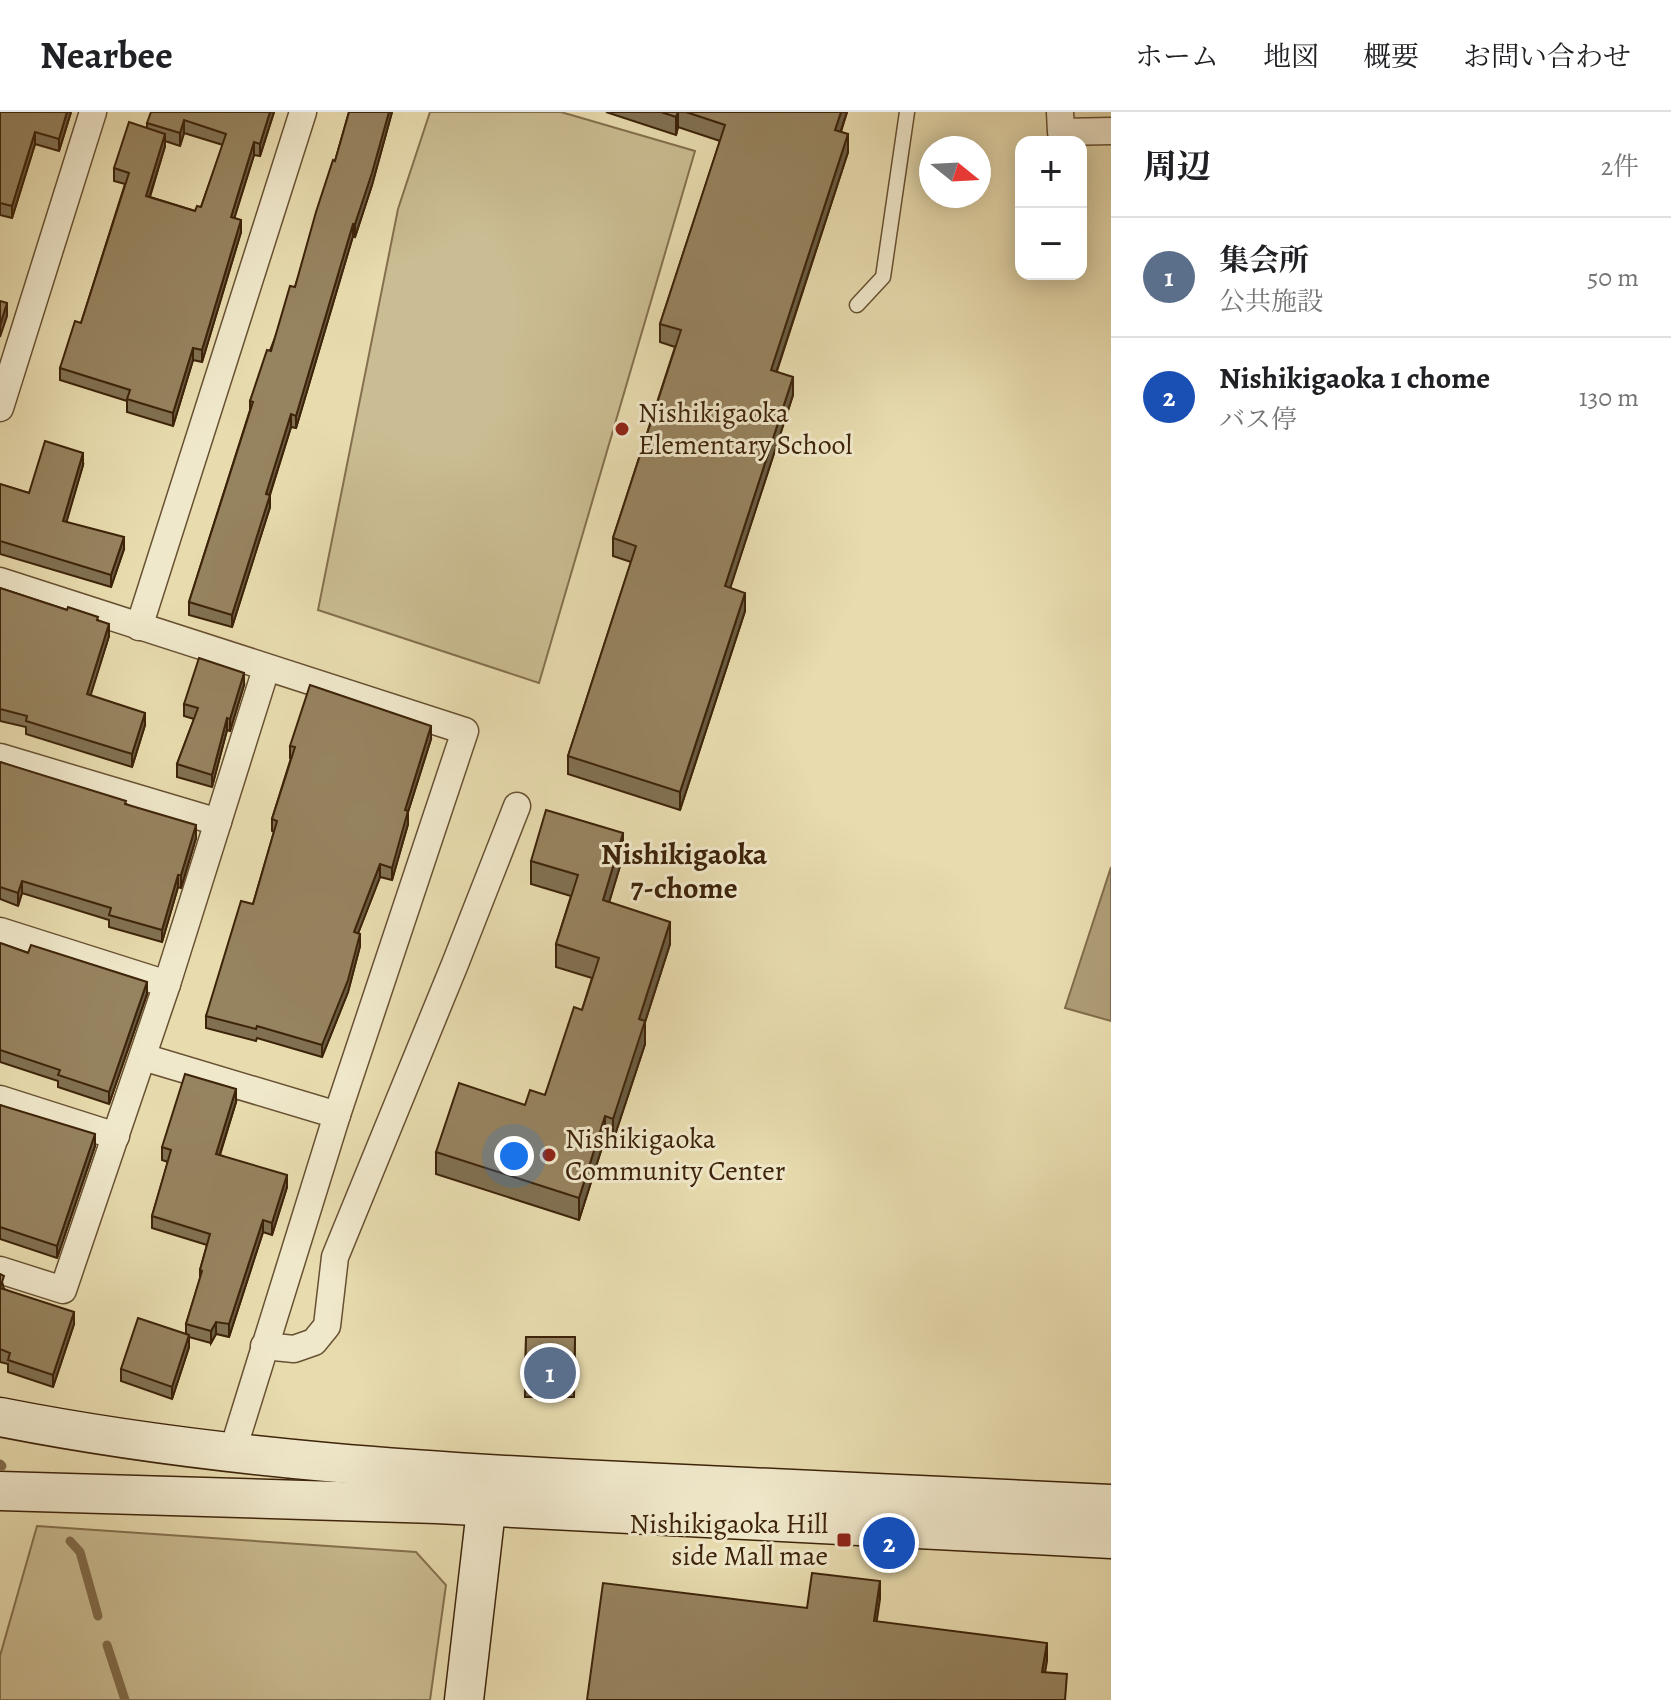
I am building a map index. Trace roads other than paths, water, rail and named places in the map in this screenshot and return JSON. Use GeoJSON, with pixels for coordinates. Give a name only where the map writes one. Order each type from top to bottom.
{"type":"FeatureCollection","features":[{"type":"Feature","properties":{"kind":"street"},"geometry":{"type":"LineString","coordinates":[[0,408],[93,112]]}},
{"type":"Feature","properties":{"kind":"street"},"geometry":{"type":"LineString","coordinates":[[139,627],[303,112]]}},
{"type":"Feature","properties":{"kind":"street"},"geometry":{"type":"LineString","coordinates":[[1060,112],[1061,132],[1111,131]]}},
{"type":"Feature","properties":{"kind":"street"},"geometry":{"type":"LineString","coordinates":[[0,581],[465,731],[337,1115],[232,1453]]}},
{"type":"Feature","properties":{"kind":"street"},"geometry":{"type":"LineString","coordinates":[[0,1270],[63,1290],[167,984],[266,669]]}},
{"type":"Feature","properties":{"kind":"street"},"geometry":{"type":"LineString","coordinates":[[0,757],[218,822]]}},
{"type":"Feature","properties":{"kind":"street"},"geometry":{"type":"LineString","coordinates":[[264,1346],[294,1349],[314,1342],[327,1326],[335,1257],[517,806]]}},
{"type":"Feature","properties":{"kind":"street"},"geometry":{"type":"LineString","coordinates":[[0,931],[167,984]]}},
{"type":"Feature","properties":{"kind":"street"},"geometry":{"type":"LineString","coordinates":[[143,1057],[337,1115]]}},
{"type":"Feature","properties":{"kind":"street"},"geometry":{"type":"LineString","coordinates":[[0,1099],[116,1136]]}},
{"type":"Feature","properties":{"kind":"street"},"geometry":{"type":"LineString","coordinates":[[0,1417],[68,1431],[489,1491],[1111,1539]]}},
{"type":"Feature","properties":{"kind":"street"},"geometry":{"type":"LineString","coordinates":[[0,1491],[489,1491],[1111,1504]]}},
{"type":"Feature","properties":{"kind":"street"},"geometry":{"type":"LineString","coordinates":[[464,1700],[489,1491]]}},
{"type":"Feature","properties":{"kind":"lane"},"geometry":{"type":"LineString","coordinates":[[857,305],[883,277],[907,112]]}},
{"type":"Feature","properties":{"kind":"waterway"},"geometry":{"type":"LineString","coordinates":[[70,1541],[80,1552],[98,1616]]}},
{"type":"Feature","properties":{"kind":"waterway"},"geometry":{"type":"LineString","coordinates":[[107,1645],[125,1700]]}},
{"type":"Feature","properties":{"kind":"place","name":"Nishikigaoka Elementary School"},"geometry":{"type":"Point","coordinates":[622,429]}},
{"type":"Feature","properties":{"kind":"place","name":"Nishikigaoka Community Center"},"geometry":{"type":"Point","coordinates":[549,1155]}},
{"type":"Feature","properties":{"kind":"place","name":"集会所"},"geometry":{"type":"Point","coordinates":[550,1373]}},
{"type":"Feature","properties":{"kind":"place","name":"Nishikigaoka Hill side Mall mae"},"geometry":{"type":"Point","coordinates":[844,1540]}},
{"type":"Feature","properties":{"kind":"place","name":"Nishikigaoka 1 chome"},"geometry":{"type":"Point","coordinates":[889,1543]}},
{"type":"Feature","properties":{"kind":"district","name":"Nishikigaoka 7-chome"},"geometry":{"type":"Point","coordinates":[684,871]}}]}
